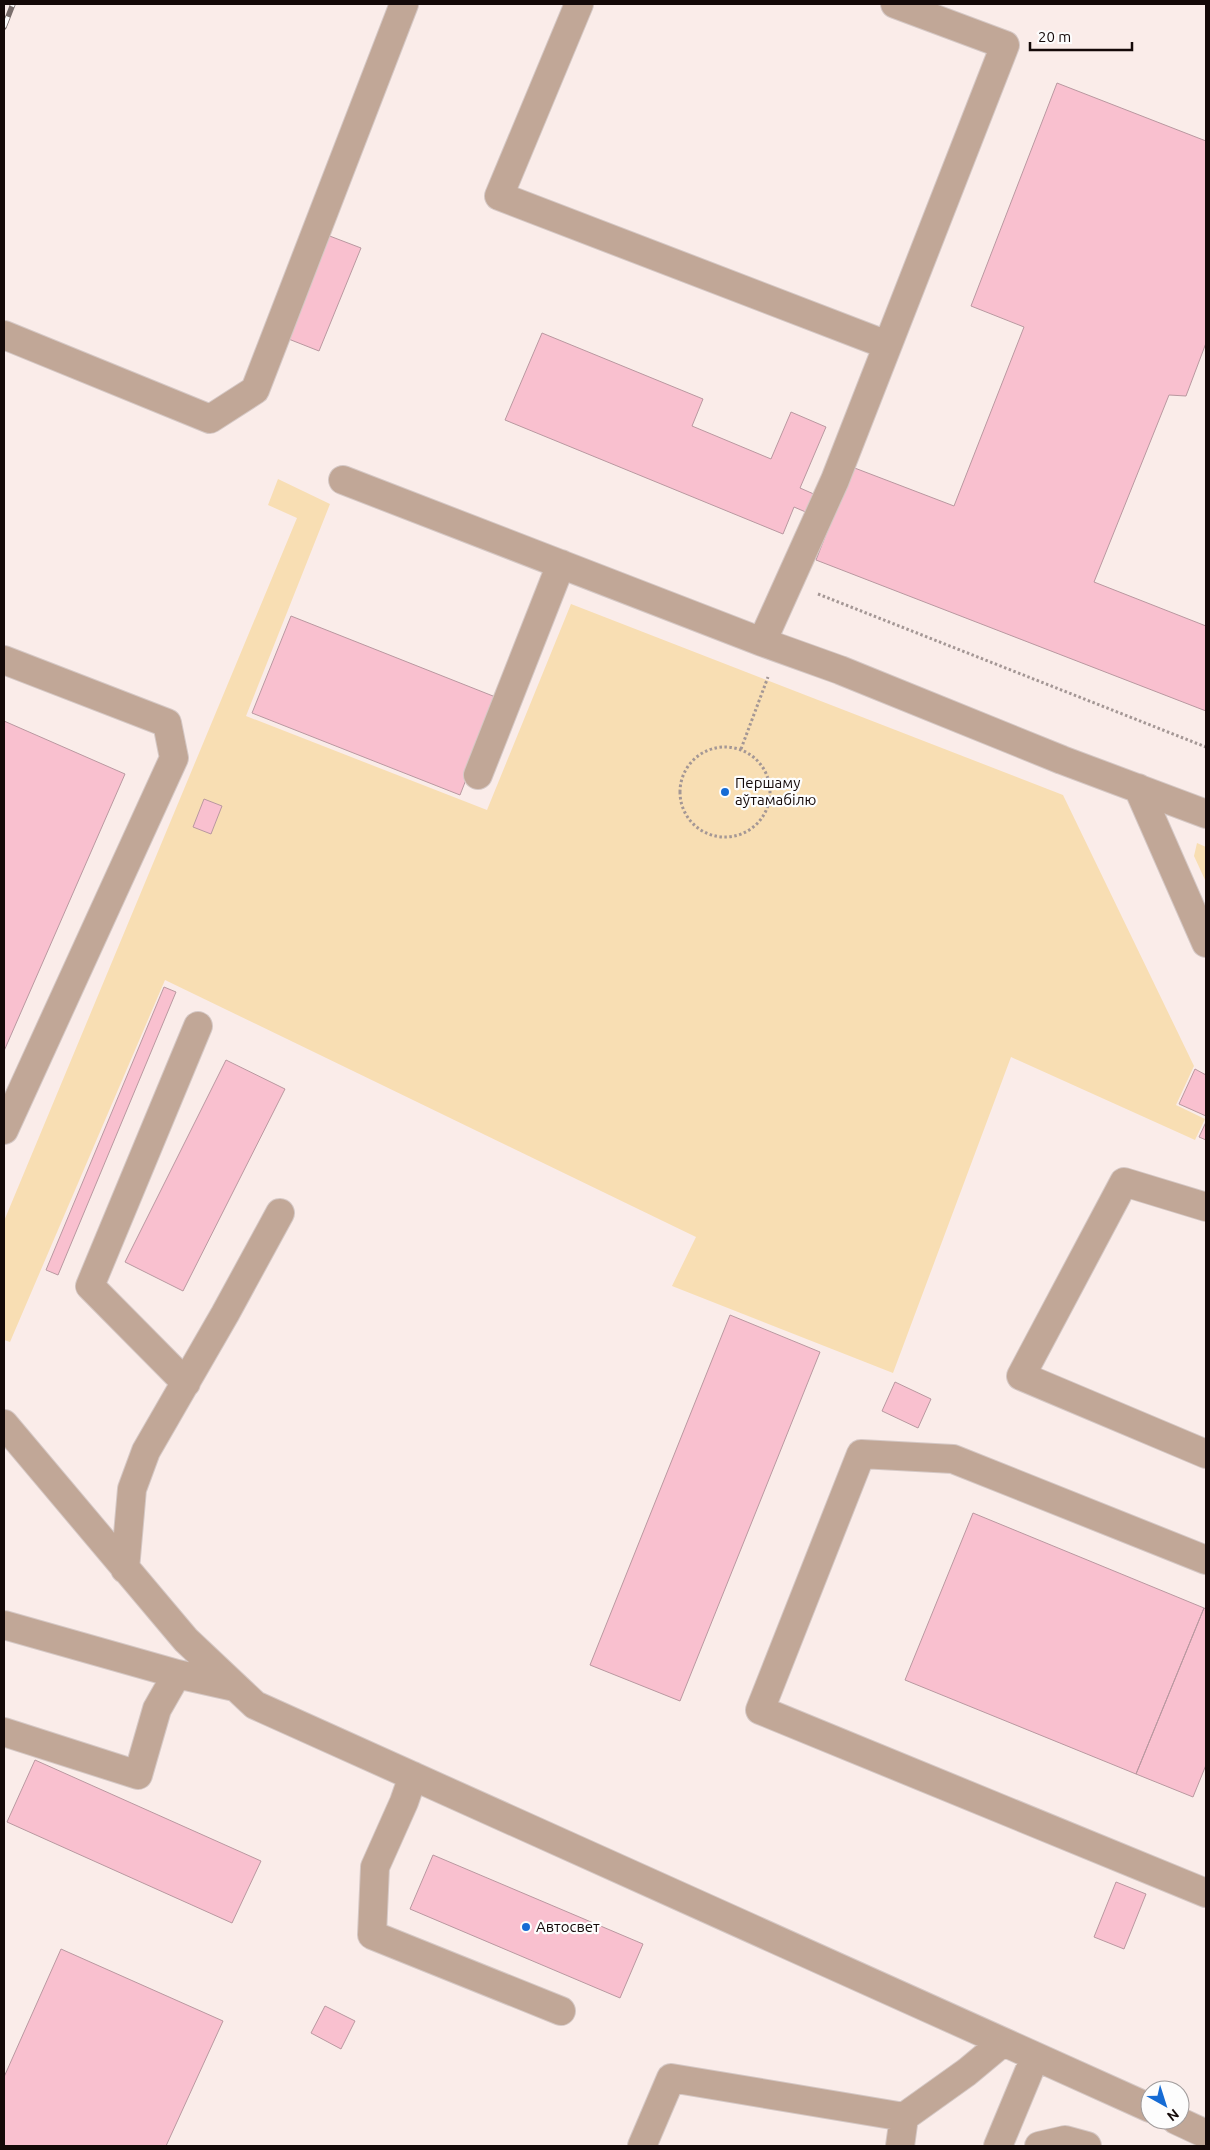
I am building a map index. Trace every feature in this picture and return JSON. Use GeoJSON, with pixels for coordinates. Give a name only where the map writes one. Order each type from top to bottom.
{"type":"FeatureCollection","features":[{"type":"Feature","properties":{"kind":"lane"},"geometry":{"type":"LineString","coordinates":[[4,336],[210,419],[255,390],[404,4]]}},
{"type":"Feature","properties":{"kind":"lane"},"geometry":{"type":"LineString","coordinates":[[579,4],[499,196],[887,345]]}},
{"type":"Feature","properties":{"kind":"lane"},"geometry":{"type":"LineString","coordinates":[[771,646],[788,582],[835,480],[1005,45],[895,4]]}},
{"type":"Feature","properties":{"kind":"lane"},"geometry":{"type":"LineString","coordinates":[[343,480],[771,646],[840,670],[1062,760],[1206,814]]}},
{"type":"Feature","properties":{"kind":"lane"},"geometry":{"type":"LineString","coordinates":[[478,775],[561,564]]}},
{"type":"Feature","properties":{"kind":"lane"},"geometry":{"type":"LineString","coordinates":[[4,660],[167,723],[174,758],[4,1130]]}},
{"type":"Feature","properties":{"kind":"lane"},"geometry":{"type":"LineString","coordinates":[[1138,788],[1206,943]]}},
{"type":"Feature","properties":{"kind":"lane"},"geometry":{"type":"LineString","coordinates":[[186,1383],[90,1286],[198,1026]]}},
{"type":"Feature","properties":{"kind":"lane"},"geometry":{"type":"LineString","coordinates":[[1206,1207],[1124,1182],[1021,1376],[1206,1454]]}},
{"type":"Feature","properties":{"kind":"lane"},"geometry":{"type":"LineString","coordinates":[[125,1569],[132,1489],[146,1450],[186,1383],[280,1213]]}},
{"type":"Feature","properties":{"kind":"lane"},"geometry":{"type":"LineString","coordinates":[[4,1424],[186,1640],[256,1705],[1140,2104]]}},
{"type":"Feature","properties":{"kind":"lane"},"geometry":{"type":"LineString","coordinates":[[1206,1560],[953,1459],[861,1454],[760,1710],[1206,1893]]}},
{"type":"Feature","properties":{"kind":"lane"},"geometry":{"type":"LineString","coordinates":[[4,1625],[177,1674],[236,1688]]}},
{"type":"Feature","properties":{"kind":"lane"},"geometry":{"type":"LineString","coordinates":[[4,1732],[138,1776],[157,1709],[177,1674]]}},
{"type":"Feature","properties":{"kind":"lane"},"geometry":{"type":"LineString","coordinates":[[413,1776],[404,1802],[375,1866],[372,1935],[561,2011]]}},
{"type":"Feature","properties":{"kind":"lane"},"geometry":{"type":"LineString","coordinates":[[642,2146],[670,2078],[904,2117],[967,2072],[1003,2042]]}},
{"type":"Feature","properties":{"kind":"lane"},"geometry":{"type":"LineString","coordinates":[[998,2146],[1035,2057]]}},
{"type":"Feature","properties":{"kind":"lane"},"geometry":{"type":"LineString","coordinates":[[900,2146],[904,2117]]}},
{"type":"Feature","properties":{"kind":"lane"},"geometry":{"type":"LineString","coordinates":[[1190,2127],[1206,2134]]}},
{"type":"Feature","properties":{"kind":"lane"},"geometry":{"type":"LineString","coordinates":[[1039,2146],[1065,2140],[1087,2146]]}},
{"type":"Feature","properties":{"kind":"path"},"geometry":{"type":"LineString","coordinates":[[788,582],[1206,747]]}},
{"type":"Feature","properties":{"kind":"path"},"geometry":{"type":"LineString","coordinates":[[741,749],[771,646]]}},
{"type":"Feature","properties":{"kind":"path"},"geometry":{"type":"LineString","coordinates":[[726,746],[741,749],[754,756],[764,767],[770,781],[767,811],[758,823],[746,832],[732,837],[717,837],[702,831],[687,816],[683,809],[680,795],[681,780],[687,766],[698,755],[711,748],[726,746]]}},
{"type":"Feature","properties":{"kind":"shaded area"},"geometry":{"type":"Polygon","coordinates":[[[278,479],[330,504],[246,716],[487,810],[571,604],[1063,795],[1194,1066],[1176,1105],[1205,1119],[1195,1140],[1011,1057],[893,1373],[672,1286],[696,1237],[165,980],[10,1342],[4,1340],[4,1221],[297,518],[268,505],[278,479]]]}},
{"type":"Feature","properties":{"kind":"shaded area"},"geometry":{"type":"Polygon","coordinates":[[[1197,843],[1206,847],[1206,882],[1194,856],[1197,843]]]}},
{"type":"Feature","properties":{"kind":"building"},"geometry":{"type":"Polygon","coordinates":[[[1057,83],[1206,141],[1206,343],[1186,396],[1169,395],[1094,582],[1206,626],[1206,711],[816,560],[852,467],[954,506],[1024,327],[971,306],[1057,83]]]}},
{"type":"Feature","properties":{"kind":"building"},"geometry":{"type":"Polygon","coordinates":[[[327,235],[361,248],[319,351],[286,338],[327,235]]]}},
{"type":"Feature","properties":{"kind":"building"},"geometry":{"type":"Polygon","coordinates":[[[542,333],[703,399],[692,426],[771,459],[791,412],[826,427],[800,488],[816,495],[808,513],[794,507],[783,534],[505,420],[542,333]]]}},
{"type":"Feature","properties":{"kind":"building"},"geometry":{"type":"Polygon","coordinates":[[[291,616],[498,698],[460,795],[252,713],[291,616]]]}},
{"type":"Feature","properties":{"kind":"building"},"geometry":{"type":"Polygon","coordinates":[[[4,721],[125,774],[4,1051],[4,721]]]}},
{"type":"Feature","properties":{"kind":"building"},"geometry":{"type":"Polygon","coordinates":[[[204,799],[222,806],[211,834],[193,827],[204,799]]]}},
{"type":"Feature","properties":{"kind":"building"},"geometry":{"type":"Polygon","coordinates":[[[164,987],[176,992],[58,1275],[46,1270],[164,987]]]}},
{"type":"Feature","properties":{"kind":"building"},"geometry":{"type":"Polygon","coordinates":[[[226,1060],[285,1089],[183,1291],[125,1262],[226,1060]]]}},
{"type":"Feature","properties":{"kind":"building"},"geometry":{"type":"Polygon","coordinates":[[[1195,1069],[1206,1075],[1206,1116],[1179,1104],[1195,1069]]]}},
{"type":"Feature","properties":{"kind":"building"},"geometry":{"type":"Polygon","coordinates":[[[1206,1122],[1206,1140],[1199,1137],[1206,1122]]]}},
{"type":"Feature","properties":{"kind":"building"},"geometry":{"type":"Polygon","coordinates":[[[730,1315],[820,1352],[680,1701],[590,1665],[730,1315]]]}},
{"type":"Feature","properties":{"kind":"building"},"geometry":{"type":"Polygon","coordinates":[[[895,1382],[931,1399],[918,1428],[882,1411],[895,1382]]]}},
{"type":"Feature","properties":{"kind":"building"},"geometry":{"type":"Polygon","coordinates":[[[973,1513],[1204,1608],[1136,1774],[905,1680],[973,1513]]]}},
{"type":"Feature","properties":{"kind":"building"},"geometry":{"type":"Polygon","coordinates":[[[1204,1608],[1206,1609],[1206,1765],[1193,1797],[1136,1774],[1204,1608]]]}},
{"type":"Feature","properties":{"kind":"building"},"geometry":{"type":"Polygon","coordinates":[[[35,1760],[261,1861],[232,1923],[7,1822],[35,1760]]]}},
{"type":"Feature","properties":{"kind":"building","name":"Автосвет"},"geometry":{"type":"Polygon","coordinates":[[[433,1855],[643,1944],[620,1998],[410,1909],[433,1855]]]}},
{"type":"Feature","properties":{"kind":"building"},"geometry":{"type":"Polygon","coordinates":[[[1116,1882],[1146,1894],[1124,1949],[1094,1937],[1116,1882]]]}},
{"type":"Feature","properties":{"kind":"building"},"geometry":{"type":"Polygon","coordinates":[[[61,1949],[223,2021],[166,2146],[4,2146],[4,2077],[61,1949]]]}},
{"type":"Feature","properties":{"kind":"building"},"geometry":{"type":"Polygon","coordinates":[[[325,2006],[355,2021],[341,2049],[311,2033],[325,2006]]]}},
{"type":"Feature","properties":{"kind":"railway"},"geometry":{"type":"LineString","coordinates":[[4,27],[13,4]]}},
{"type":"Feature","properties":{"kind":"place","name":"Першаму аўтамабілю"},"geometry":{"type":"Point","coordinates":[725,792]}},
{"type":"Feature","properties":{"kind":"place","name":"Автосвет"},"geometry":{"type":"Point","coordinates":[526,1927]}}]}
